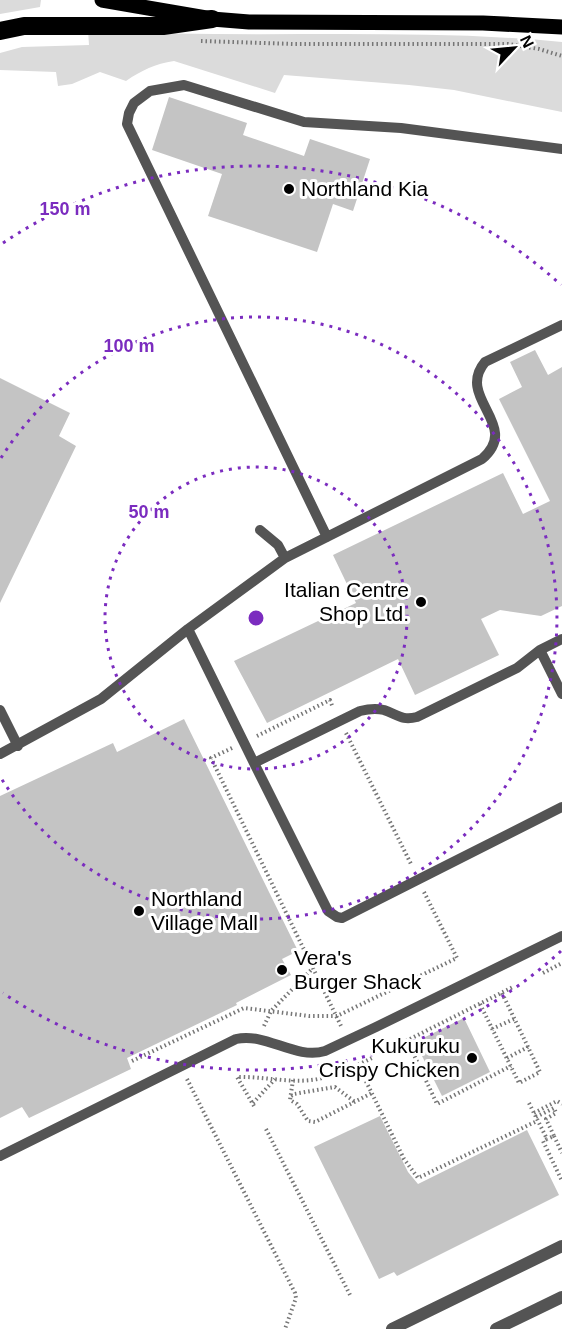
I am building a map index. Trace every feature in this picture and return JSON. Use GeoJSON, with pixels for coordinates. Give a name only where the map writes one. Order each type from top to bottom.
{"type":"FeatureCollection","features":[{"type":"Feature","properties":{"kind":"highway"},"geometry":{"type":"LineString","coordinates":[[0,31],[24,26],[163,26],[212,19]]}},
{"type":"Feature","properties":{"kind":"main road"},"geometry":{"type":"LineString","coordinates":[[102,0],[212,19],[249,22],[483,23],[562,27]]}},
{"type":"Feature","properties":{"kind":"street"},"geometry":{"type":"LineString","coordinates":[[392,1329],[562,1246]]}},
{"type":"Feature","properties":{"kind":"street"},"geometry":{"type":"LineString","coordinates":[[496,1329],[562,1297]]}},
{"type":"Feature","properties":{"kind":"lane"},"geometry":{"type":"LineString","coordinates":[[327,537],[127,124],[129,113],[135,103],[150,91],[184,85],[304,122],[401,128],[562,149]]}},
{"type":"Feature","properties":{"kind":"lane"},"geometry":{"type":"LineString","coordinates":[[0,754],[101,699],[188,629],[285,558],[482,459],[491,452],[496,443],[496,433],[477,384],[480,369],[485,362],[562,325]]}},
{"type":"Feature","properties":{"kind":"lane"},"geometry":{"type":"LineString","coordinates":[[260,530],[278,545],[285,558]]}},
{"type":"Feature","properties":{"kind":"lane"},"geometry":{"type":"LineString","coordinates":[[188,629],[327,911],[331,914],[342,918],[562,807]]}},
{"type":"Feature","properties":{"kind":"lane"},"geometry":{"type":"LineString","coordinates":[[254,763],[360,711],[382,710],[407,720],[417,717],[517,668],[540,650],[562,639]]}},
{"type":"Feature","properties":{"kind":"lane"},"geometry":{"type":"LineString","coordinates":[[540,650],[562,694]]}},
{"type":"Feature","properties":{"kind":"lane"},"geometry":{"type":"LineString","coordinates":[[0,710],[18,746]]}},
{"type":"Feature","properties":{"kind":"lane"},"geometry":{"type":"LineString","coordinates":[[0,1156],[236,1039],[248,1036],[304,1052],[325,1051],[562,936]]}},
{"type":"Feature","properties":{"kind":"path"},"geometry":{"type":"LineString","coordinates":[[191,41],[294,44],[508,44],[540,49],[562,56]]}},
{"type":"Feature","properties":{"kind":"path"},"geometry":{"type":"LineString","coordinates":[[132,1062],[244,1008],[309,1016],[337,1016],[457,958],[330,700],[212,758],[314,968],[337,1016],[343,1029]]}},
{"type":"Feature","properties":{"kind":"path"},"geometry":{"type":"LineString","coordinates":[[543,973],[562,964]]}},
{"type":"Feature","properties":{"kind":"path"},"geometry":{"type":"LineString","coordinates":[[260,1038],[271,1011],[314,968]]}},
{"type":"Feature","properties":{"kind":"path"},"geometry":{"type":"LineString","coordinates":[[398,1045],[513,987]]}},
{"type":"Feature","properties":{"kind":"path"},"geometry":{"type":"LineString","coordinates":[[480,1004],[519,1083],[540,1072],[502,993]]}},
{"type":"Feature","properties":{"kind":"path"},"geometry":{"type":"LineString","coordinates":[[492,1029],[514,1019]]}},
{"type":"Feature","properties":{"kind":"path"},"geometry":{"type":"LineString","coordinates":[[407,1040],[437,1104],[511,1066]]}},
{"type":"Feature","properties":{"kind":"path"},"geometry":{"type":"LineString","coordinates":[[507,1058],[528,1047]]}},
{"type":"Feature","properties":{"kind":"path"},"geometry":{"type":"LineString","coordinates":[[276,1078],[253,1104],[237,1077],[321,1079],[374,1057]]}},
{"type":"Feature","properties":{"kind":"path"},"geometry":{"type":"LineString","coordinates":[[358,1065],[404,1159],[418,1178],[554,1108],[556,1113],[546,1119],[562,1153]]}},
{"type":"Feature","properties":{"kind":"path"},"geometry":{"type":"LineString","coordinates":[[187,1079],[295,1293],[296,1298],[285,1329]]}},
{"type":"Feature","properties":{"kind":"path"},"geometry":{"type":"LineString","coordinates":[[293,1080],[290,1100],[297,1104],[308,1121],[315,1122],[372,1093]]}},
{"type":"Feature","properties":{"kind":"path"},"geometry":{"type":"LineString","coordinates":[[290,1097],[294,1094],[335,1087],[355,1102]]}},
{"type":"Feature","properties":{"kind":"path"},"geometry":{"type":"LineString","coordinates":[[536,1117],[557,1101],[562,1104]]}},
{"type":"Feature","properties":{"kind":"path"},"geometry":{"type":"LineString","coordinates":[[529,1103],[547,1139]]}},
{"type":"Feature","properties":{"kind":"path"},"geometry":{"type":"LineString","coordinates":[[266,1129],[350,1295]]}},
{"type":"Feature","properties":{"kind":"path"},"geometry":{"type":"LineString","coordinates":[[554,1136],[543,1141],[562,1181]]}},
{"type":"Feature","properties":{"kind":"shaded area"},"geometry":{"type":"Polygon","coordinates":[[[0,0],[41,0],[40,7],[0,14],[0,0]]]}},
{"type":"Feature","properties":{"kind":"shaded area"},"geometry":{"type":"Polygon","coordinates":[[[88,30],[207,34],[444,35],[562,42],[562,112],[454,90],[284,75],[275,93],[174,61],[149,68],[126,81],[100,72],[72,84],[58,86],[56,72],[0,70],[0,53],[22,47],[89,45],[88,30]]]}},
{"type":"Feature","properties":{"kind":"building","name":"Northland Kia"},"geometry":{"type":"Polygon","coordinates":[[[169,97],[247,123],[243,135],[304,156],[310,139],[370,159],[353,211],[333,204],[317,252],[208,216],[222,174],[152,150],[169,97]]]}},
{"type":"Feature","properties":{"kind":"building"},"geometry":{"type":"Polygon","coordinates":[[[535,350],[548,375],[562,367],[562,606],[541,616],[500,610],[481,619],[499,655],[415,695],[398,659],[267,723],[234,661],[356,603],[333,555],[503,473],[523,514],[550,501],[499,399],[522,387],[510,362],[535,350]]]}},
{"type":"Feature","properties":{"kind":"building"},"geometry":{"type":"Polygon","coordinates":[[[0,378],[70,413],[59,436],[76,446],[0,603],[0,378]]]}},
{"type":"Feature","properties":{"kind":"building","name":"Northland Village Mall"},"geometry":{"type":"Polygon","coordinates":[[[184,719],[298,951],[282,959],[291,975],[236,1003],[237,1005],[127,1058],[131,1069],[29,1118],[22,1107],[0,1118],[0,796],[113,743],[117,752],[184,719]]]}},
{"type":"Feature","properties":{"kind":"building"},"geometry":{"type":"Polygon","coordinates":[[[464,1018],[490,1072],[442,1096],[415,1042],[464,1018]]]}},
{"type":"Feature","properties":{"kind":"building"},"geometry":{"type":"Polygon","coordinates":[[[380,1116],[408,1172],[418,1184],[527,1130],[559,1195],[397,1276],[394,1272],[379,1279],[314,1147],[380,1116]]]}},
{"type":"Feature","properties":{"kind":"place","name":"Northland Kia"},"geometry":{"type":"Point","coordinates":[289,189]}},
{"type":"Feature","properties":{"kind":"place","name":"Italian Centre Shop Ltd."},"geometry":{"type":"Point","coordinates":[421,602]}},
{"type":"Feature","properties":{"kind":"place","name":"Northland Village Mall"},"geometry":{"type":"Point","coordinates":[139,911]}},
{"type":"Feature","properties":{"kind":"place","name":"Vera's Burger Shack"},"geometry":{"type":"Point","coordinates":[282,970]}},
{"type":"Feature","properties":{"kind":"place","name":"Kukuruku Crispy Chicken"},"geometry":{"type":"Point","coordinates":[472,1058]}}]}
